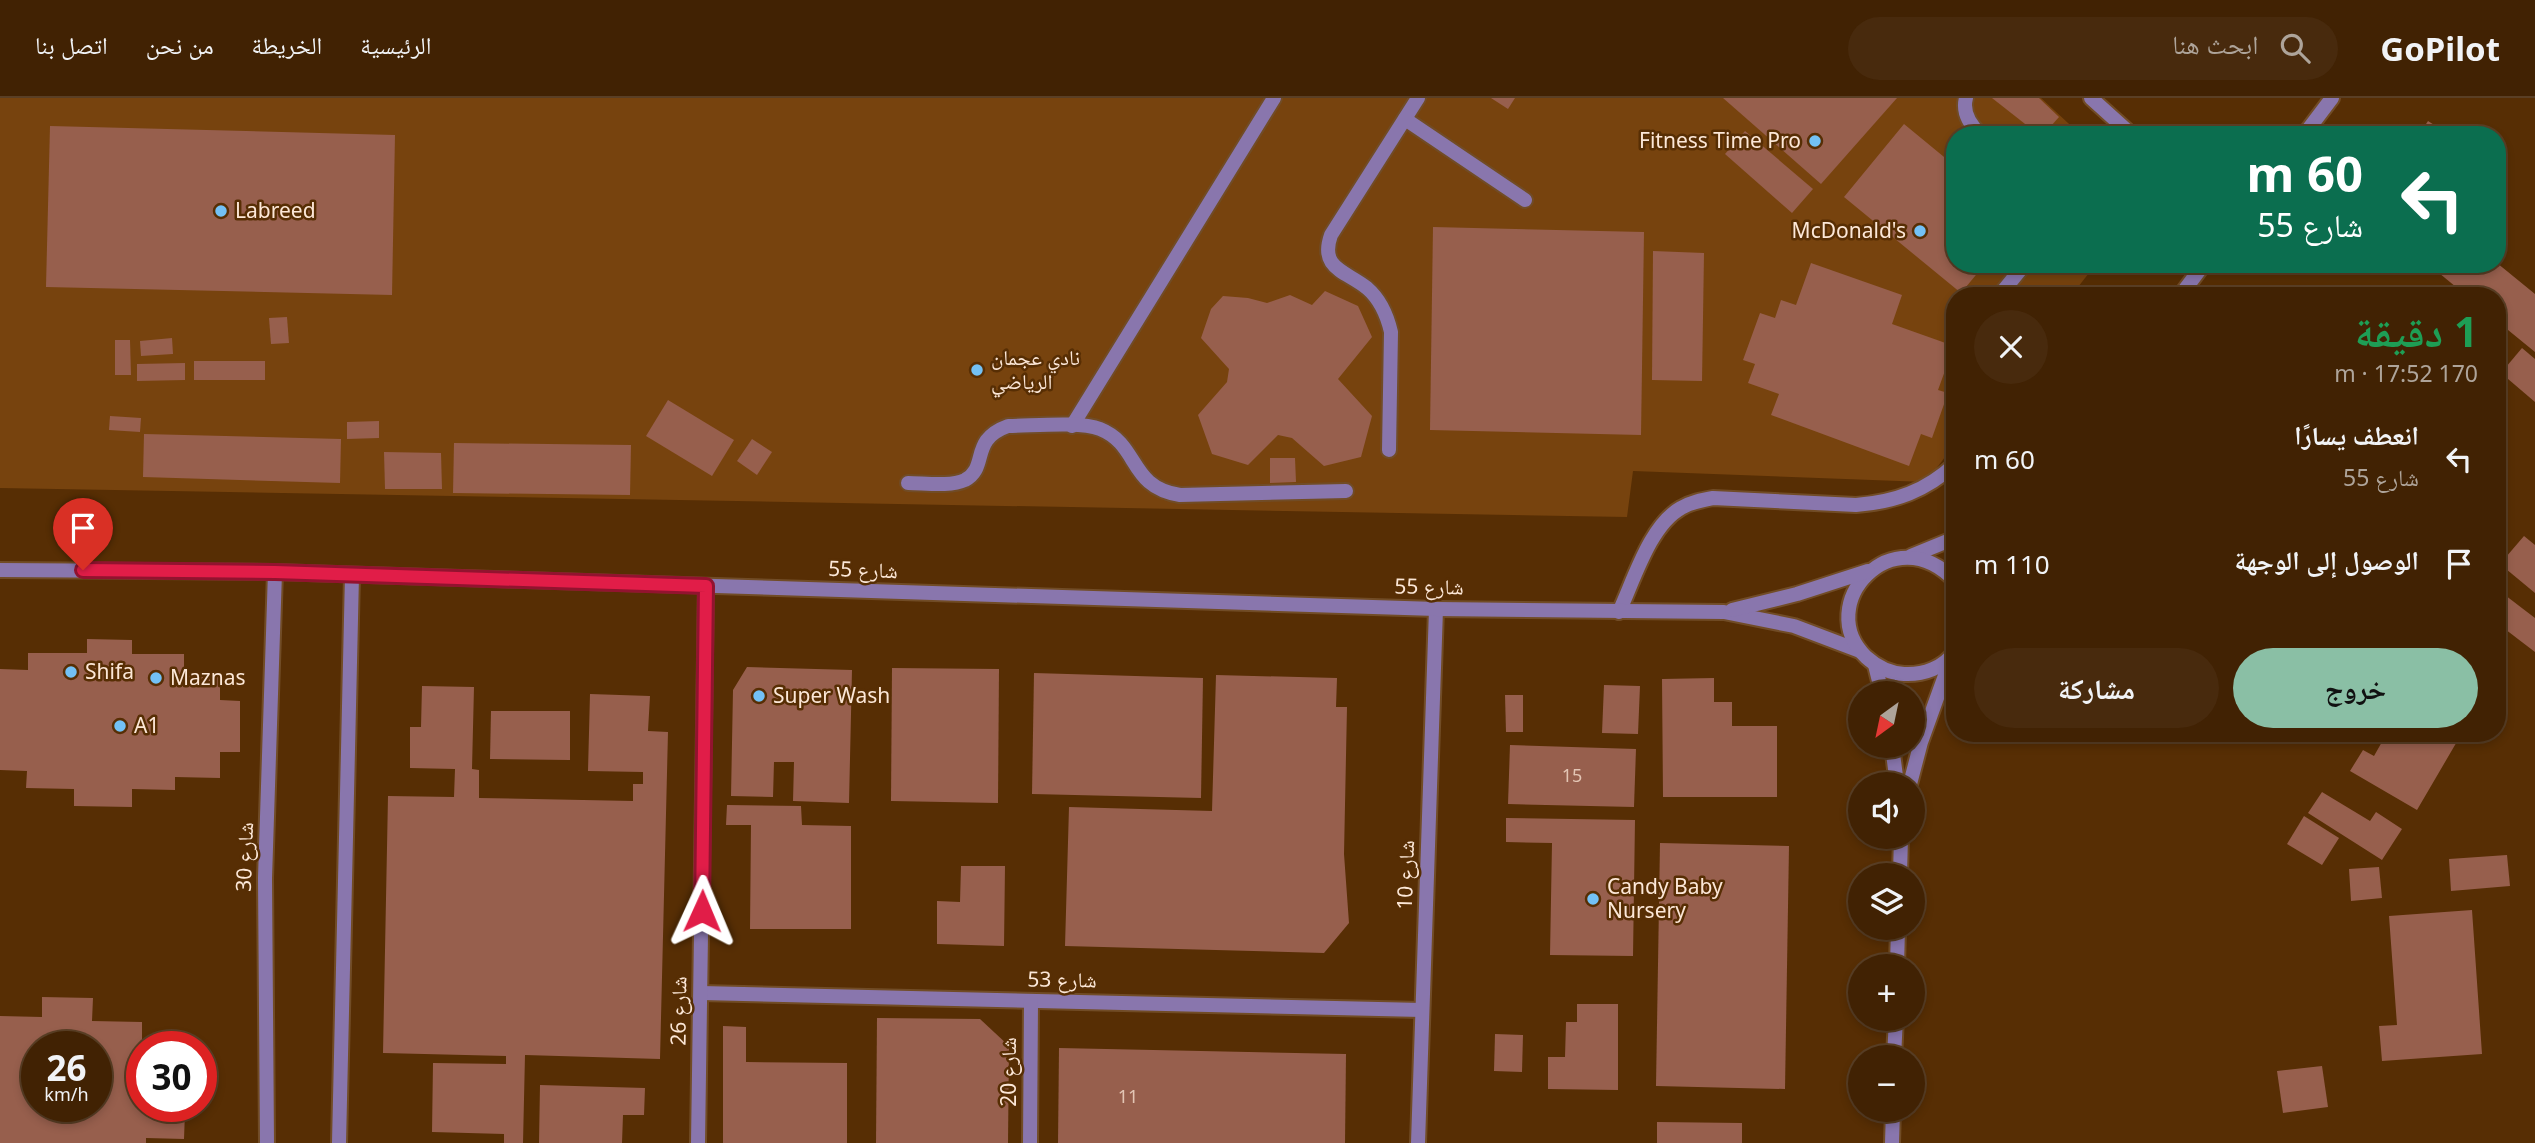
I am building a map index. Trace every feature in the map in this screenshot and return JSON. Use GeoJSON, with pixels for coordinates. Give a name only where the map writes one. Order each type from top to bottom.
{"type":"FeatureCollection","features":[{"type":"Feature","properties":{"kind":"street"},"geometry":{"type":"LineString","coordinates":[[1072,426],[1273,98]]}},
{"type":"Feature","properties":{"kind":"street"},"geometry":{"type":"LineString","coordinates":[[1389,450],[1391,332],[1388,319],[1375,296],[1332,264],[1327,255],[1327,244],[1418,98]]}},
{"type":"Feature","properties":{"kind":"street"},"geometry":{"type":"LineString","coordinates":[[1966,98],[1964,104],[1973,126]]}},
{"type":"Feature","properties":{"kind":"street"},"geometry":{"type":"LineString","coordinates":[[2091,98],[2122,126]]}},
{"type":"Feature","properties":{"kind":"street"},"geometry":{"type":"LineString","coordinates":[[2311,126],[2332,98]]}},
{"type":"Feature","properties":{"kind":"street"},"geometry":{"type":"LineString","coordinates":[[1405,119],[1525,200]]}},
{"type":"Feature","properties":{"kind":"street"},"geometry":{"type":"LineString","coordinates":[[2007,287],[2018,273]]}},
{"type":"Feature","properties":{"kind":"street"},"geometry":{"type":"LineString","coordinates":[[908,483],[955,483],[965,480],[979,463],[984,443],[999,429],[1008,426],[1086,425],[1113,437],[1125,448],[1140,475],[1165,493],[1180,495],[1346,491]]}},
{"type":"Feature","properties":{"kind":"street"},"geometry":{"type":"LineString","coordinates":[[1619,612],[1655,534],[1665,520],[1679,508],[1713,498],[1856,506],[1877,504],[1916,492],[1946,472]]}},
{"type":"Feature","properties":{"kind":"street","name":"شارع 55"},"geometry":{"type":"LineString","coordinates":[[1724,612],[1797,594],[1869,571],[1881,564],[1908,557],[1946,542]]}},
{"type":"Feature","properties":{"kind":"street"},"geometry":{"type":"LineString","coordinates":[[1908,557],[1927,560],[1946,571]]}},
{"type":"Feature","properties":{"kind":"street","name":"شارع 55"},"geometry":{"type":"LineString","coordinates":[[0,570],[275,572],[1436,609],[1724,612],[1794,626],[1860,651]]}},
{"type":"Feature","properties":{"kind":"street"},"geometry":{"type":"LineString","coordinates":[[1869,571],[1858,585],[1851,601],[1849,618],[1852,636],[1860,651],[1875,665],[1894,674],[1915,675],[1935,669],[1946,660]]}},
{"type":"Feature","properties":{"kind":"street","name":"شارع 30"},"geometry":{"type":"LineString","coordinates":[[267,1143],[265,878],[275,572]]}},
{"type":"Feature","properties":{"kind":"street"},"geometry":{"type":"LineString","coordinates":[[339,1143],[352,575]]}},
{"type":"Feature","properties":{"kind":"street","name":"شارع 26"},"geometry":{"type":"LineString","coordinates":[[698,1143],[706,586]]}},
{"type":"Feature","properties":{"kind":"street","name":"شارع 10"},"geometry":{"type":"LineString","coordinates":[[1418,1143],[1436,609]]}},
{"type":"Feature","properties":{"kind":"street"},"geometry":{"type":"LineString","coordinates":[[1875,665],[1879,681]]}},
{"type":"Feature","properties":{"kind":"street"},"geometry":{"type":"LineString","coordinates":[[1913,772],[1946,673]]}},
{"type":"Feature","properties":{"kind":"street","name":"شارع 53"},"geometry":{"type":"LineString","coordinates":[[701,993],[1422,1010]]}},
{"type":"Feature","properties":{"kind":"street","name":"شارع 20"},"geometry":{"type":"LineString","coordinates":[[1030,1143],[1031,1001]]}},
{"type":"Feature","properties":{"kind":"street"},"geometry":{"type":"LineString","coordinates":[[1892,1143],[1893,1122]]}},
{"type":"Feature","properties":{"kind":"shaded area","name":"نادي عجمان الرياضي"},"geometry":{"type":"Polygon","coordinates":[[[0,98],[2041,98],[2071,126],[1946,126],[1946,273],[2089,273],[2078,287],[1946,287],[1946,456],[1926,482],[1633,471],[1627,517],[0,488],[0,98]]]}},
{"type":"Feature","properties":{"kind":"building"},"geometry":{"type":"Polygon","coordinates":[[[1491,98],[1515,98],[1508,109],[1491,98]]]}},
{"type":"Feature","properties":{"kind":"building","name":"Fitness Time Pro"},"geometry":{"type":"Polygon","coordinates":[[[1723,98],[1897,98],[1821,184],[1723,98]]]}},
{"type":"Feature","properties":{"kind":"building"},"geometry":{"type":"Polygon","coordinates":[[[1992,98],[2039,98],[2059,117],[2051,126],[2028,126],[1992,98]]]}},
{"type":"Feature","properties":{"kind":"building","name":"McDonald's"},"geometry":{"type":"Polygon","coordinates":[[[1904,124],[1946,159],[1946,273],[1978,273],[1966,287],[1954,287],[1844,197],[1904,124]]]}},
{"type":"Feature","properties":{"kind":"building","name":"Labreed"},"geometry":{"type":"Polygon","coordinates":[[[50,126],[395,135],[392,295],[46,287],[50,126]]]}},
{"type":"Feature","properties":{"kind":"building"},"geometry":{"type":"Polygon","coordinates":[[[1745,131],[1813,189],[1792,213],[1725,154],[1745,131]]]}},
{"type":"Feature","properties":{"kind":"building"},"geometry":{"type":"Polygon","coordinates":[[[1433,227],[1644,232],[1641,435],[1430,430],[1433,227]]]}},
{"type":"Feature","properties":{"kind":"building"},"geometry":{"type":"Polygon","coordinates":[[[1653,251],[1704,253],[1702,381],[1652,380],[1653,251]]]}},
{"type":"Feature","properties":{"kind":"building"},"geometry":{"type":"Polygon","coordinates":[[[1811,263],[1902,295],[1892,324],[1946,343],[1946,368],[1938,390],[1946,392],[1946,399],[1932,438],[1921,434],[1909,466],[1771,415],[1779,394],[1748,383],[1755,364],[1743,360],[1760,313],[1775,318],[1781,300],[1796,305],[1811,263]]]}},
{"type":"Feature","properties":{"kind":"building"},"geometry":{"type":"Polygon","coordinates":[[[2506,270],[2535,294],[2535,352],[2506,328],[2506,287],[2456,287],[2439,273],[2506,273],[2506,270]]]}},
{"type":"Feature","properties":{"kind":"building"},"geometry":{"type":"Polygon","coordinates":[[[1325,291],[1358,306],[1372,337],[1338,379],[1372,416],[1361,457],[1324,466],[1292,438],[1278,435],[1248,465],[1212,454],[1198,415],[1227,382],[1229,369],[1201,338],[1211,309],[1223,296],[1267,303],[1290,295],[1312,305],[1325,291]]]}},
{"type":"Feature","properties":{"kind":"building"},"geometry":{"type":"Polygon","coordinates":[[[287,317],[289,343],[271,344],[269,318],[287,317]]]}},
{"type":"Feature","properties":{"kind":"building"},"geometry":{"type":"Polygon","coordinates":[[[172,338],[173,354],[141,356],[140,341],[172,338]]]}},
{"type":"Feature","properties":{"kind":"building"},"geometry":{"type":"Polygon","coordinates":[[[115,340],[130,340],[131,375],[115,375],[115,340]]]}},
{"type":"Feature","properties":{"kind":"building"},"geometry":{"type":"Polygon","coordinates":[[[2522,348],[2535,359],[2535,402],[2506,377],[2506,367],[2522,348]]]}},
{"type":"Feature","properties":{"kind":"building"},"geometry":{"type":"Polygon","coordinates":[[[194,361],[265,361],[265,380],[194,380],[194,361]]]}},
{"type":"Feature","properties":{"kind":"building"},"geometry":{"type":"Polygon","coordinates":[[[185,363],[185,380],[137,381],[137,364],[185,363]]]}},
{"type":"Feature","properties":{"kind":"building"},"geometry":{"type":"Polygon","coordinates":[[[668,400],[734,440],[712,476],[646,436],[668,400]]]}},
{"type":"Feature","properties":{"kind":"building"},"geometry":{"type":"Polygon","coordinates":[[[110,416],[141,418],[140,432],[109,430],[110,416]]]}},
{"type":"Feature","properties":{"kind":"building"},"geometry":{"type":"Polygon","coordinates":[[[379,421],[379,438],[347,439],[347,422],[379,421]]]}},
{"type":"Feature","properties":{"kind":"building"},"geometry":{"type":"Polygon","coordinates":[[[144,434],[341,439],[340,483],[143,477],[144,434]]]}},
{"type":"Feature","properties":{"kind":"building"},"geometry":{"type":"Polygon","coordinates":[[[752,439],[772,452],[757,475],[737,461],[752,439]]]}},
{"type":"Feature","properties":{"kind":"building"},"geometry":{"type":"Polygon","coordinates":[[[454,443],[631,445],[630,495],[453,493],[454,443]]]}},
{"type":"Feature","properties":{"kind":"building"},"geometry":{"type":"Polygon","coordinates":[[[384,452],[441,453],[442,489],[385,489],[384,452]]]}},
{"type":"Feature","properties":{"kind":"building"},"geometry":{"type":"Polygon","coordinates":[[[1270,458],[1295,458],[1296,482],[1270,483],[1270,458]]]}},
{"type":"Feature","properties":{"kind":"building"},"geometry":{"type":"Polygon","coordinates":[[[2524,536],[2535,545],[2535,593],[2506,569],[2506,557],[2524,536]]]}},
{"type":"Feature","properties":{"kind":"building"},"geometry":{"type":"Polygon","coordinates":[[[2506,596],[2535,618],[2535,652],[2506,630],[2506,596]]]}},
{"type":"Feature","properties":{"kind":"building","name":"A1"},"geometry":{"type":"Polygon","coordinates":[[[87,639],[132,640],[132,654],[184,654],[184,672],[220,673],[220,700],[240,701],[240,752],[220,752],[220,778],[175,777],[175,790],[132,789],[132,807],[74,806],[74,789],[26,788],[27,771],[0,770],[0,669],[28,670],[28,653],[87,653],[87,639]]]}},
{"type":"Feature","properties":{"kind":"building"},"geometry":{"type":"Polygon","coordinates":[[[747,667],[852,670],[849,803],[793,801],[794,762],[774,762],[773,797],[731,796],[733,690],[747,667]]]}},
{"type":"Feature","properties":{"kind":"building"},"geometry":{"type":"Polygon","coordinates":[[[892,668],[999,669],[998,803],[891,801],[892,668]]]}},
{"type":"Feature","properties":{"kind":"building"},"geometry":{"type":"Polygon","coordinates":[[[1034,673],[1203,678],[1201,798],[1032,794],[1034,673]]]}},
{"type":"Feature","properties":{"kind":"building"},"geometry":{"type":"Polygon","coordinates":[[[1216,675],[1337,678],[1336,707],[1347,707],[1344,854],[1349,923],[1324,953],[1065,946],[1069,807],[1212,811],[1216,675]]]}},
{"type":"Feature","properties":{"kind":"building"},"geometry":{"type":"Polygon","coordinates":[[[1714,678],[1714,702],[1732,702],[1732,726],[1777,726],[1777,797],[1663,797],[1662,679],[1714,678]]]}},
{"type":"Feature","properties":{"kind":"building"},"geometry":{"type":"Polygon","coordinates":[[[1604,685],[1640,686],[1638,734],[1602,733],[1604,685]]]}},
{"type":"Feature","properties":{"kind":"building"},"geometry":{"type":"Polygon","coordinates":[[[422,686],[474,687],[472,769],[479,770],[479,798],[633,801],[633,784],[643,784],[643,772],[588,771],[590,694],[650,696],[648,731],[668,732],[660,1059],[525,1055],[523,1143],[504,1143],[504,1134],[432,1132],[433,1063],[506,1064],[506,1056],[383,1053],[388,796],[454,797],[455,769],[410,768],[410,727],[421,727],[422,686]]]}},
{"type":"Feature","properties":{"kind":"building"},"geometry":{"type":"Polygon","coordinates":[[[1505,695],[1523,695],[1523,732],[1506,732],[1505,695]]]}},
{"type":"Feature","properties":{"kind":"building"},"geometry":{"type":"Polygon","coordinates":[[[491,711],[570,711],[570,760],[490,759],[491,711]]]}},
{"type":"Feature","properties":{"kind":"building"},"geometry":{"type":"Polygon","coordinates":[[[2382,742],[2457,742],[2417,810],[2350,771],[2363,750],[2374,756],[2382,742]]]}},
{"type":"Feature","properties":{"kind":"building"},"geometry":{"type":"Polygon","coordinates":[[[1510,745],[1636,749],[1634,807],[1508,804],[1510,745]]]}},
{"type":"Feature","properties":{"kind":"building"},"geometry":{"type":"Polygon","coordinates":[[[2322,792],[2370,821],[2376,812],[2402,829],[2382,860],[2308,813],[2322,792]]]}},
{"type":"Feature","properties":{"kind":"building"},"geometry":{"type":"Polygon","coordinates":[[[727,805],[801,806],[802,825],[851,826],[851,929],[750,929],[751,825],[726,825],[727,805]]]}},
{"type":"Feature","properties":{"kind":"building"},"geometry":{"type":"Polygon","coordinates":[[[2304,816],[2339,838],[2322,865],[2287,844],[2304,816]]]}},
{"type":"Feature","properties":{"kind":"building","name":"Candy Baby Nursery"},"geometry":{"type":"Polygon","coordinates":[[[1506,818],[1635,820],[1633,956],[1550,955],[1552,843],[1506,842],[1506,818]]]}},
{"type":"Feature","properties":{"kind":"building"},"geometry":{"type":"Polygon","coordinates":[[[1660,843],[1789,846],[1785,1089],[1656,1086],[1660,843]]]}},
{"type":"Feature","properties":{"kind":"building"},"geometry":{"type":"Polygon","coordinates":[[[2507,855],[2510,886],[2451,891],[2449,859],[2507,855]]]}},
{"type":"Feature","properties":{"kind":"building"},"geometry":{"type":"Polygon","coordinates":[[[961,866],[1005,866],[1004,946],[937,944],[937,901],[960,902],[961,866]]]}},
{"type":"Feature","properties":{"kind":"building"},"geometry":{"type":"Polygon","coordinates":[[[2379,867],[2382,898],[2351,901],[2349,869],[2379,867]]]}},
{"type":"Feature","properties":{"kind":"building"},"geometry":{"type":"Polygon","coordinates":[[[2472,910],[2482,1054],[2382,1061],[2379,1026],[2397,1025],[2389,916],[2472,910]]]}},
{"type":"Feature","properties":{"kind":"building"},"geometry":{"type":"Polygon","coordinates":[[[42,997],[93,998],[92,1021],[142,1022],[142,1031],[126,1031],[126,1122],[185,1122],[184,1139],[146,1138],[146,1143],[0,1143],[0,1016],[42,1017],[42,997]]]}},
{"type":"Feature","properties":{"kind":"building"},"geometry":{"type":"Polygon","coordinates":[[[1577,1004],[1618,1004],[1618,1090],[1548,1089],[1548,1057],[1565,1057],[1566,1022],[1577,1022],[1577,1004]]]}},
{"type":"Feature","properties":{"kind":"building"},"geometry":{"type":"Polygon","coordinates":[[[877,1018],[980,1019],[1009,1046],[1008,1143],[876,1143],[877,1018]]]}},
{"type":"Feature","properties":{"kind":"building"},"geometry":{"type":"Polygon","coordinates":[[[723,1026],[746,1027],[746,1062],[847,1063],[847,1143],[723,1143],[723,1026]]]}},
{"type":"Feature","properties":{"kind":"building"},"geometry":{"type":"Polygon","coordinates":[[[1495,1034],[1523,1035],[1522,1072],[1494,1071],[1495,1034]]]}},
{"type":"Feature","properties":{"kind":"building"},"geometry":{"type":"Polygon","coordinates":[[[1059,1048],[1346,1054],[1345,1143],[1058,1143],[1059,1048]]]}},
{"type":"Feature","properties":{"kind":"building"},"geometry":{"type":"Polygon","coordinates":[[[2322,1066],[2328,1107],[2283,1113],[2277,1071],[2322,1066]]]}},
{"type":"Feature","properties":{"kind":"building"},"geometry":{"type":"Polygon","coordinates":[[[540,1085],[645,1088],[644,1115],[623,1115],[622,1143],[539,1143],[540,1085]]]}},
{"type":"Feature","properties":{"kind":"building"},"geometry":{"type":"Polygon","coordinates":[[[1657,1122],[1742,1123],[1742,1143],[1657,1143],[1657,1122]]]}},
{"type":"Feature","properties":{"kind":"place","name":"Fitness Time Pro"},"geometry":{"type":"Point","coordinates":[1815,141]}},
{"type":"Feature","properties":{"kind":"place","name":"Labreed"},"geometry":{"type":"Point","coordinates":[221,211]}},
{"type":"Feature","properties":{"kind":"place","name":"McDonald's"},"geometry":{"type":"Point","coordinates":[1920,231]}},
{"type":"Feature","properties":{"kind":"place","name":"نادي عجمان الرياضي"},"geometry":{"type":"Point","coordinates":[977,370]}},
{"type":"Feature","properties":{"kind":"place","name":"Shifa"},"geometry":{"type":"Point","coordinates":[71,672]}},
{"type":"Feature","properties":{"kind":"place","name":"Maznas"},"geometry":{"type":"Point","coordinates":[156,678]}},
{"type":"Feature","properties":{"kind":"place","name":"Super Wash"},"geometry":{"type":"Point","coordinates":[759,696]}},
{"type":"Feature","properties":{"kind":"place","name":"A1"},"geometry":{"type":"Point","coordinates":[120,726]}},
{"type":"Feature","properties":{"kind":"place","name":"Candy Baby Nursery"},"geometry":{"type":"Point","coordinates":[1593,899]}},
{"type":"Feature","properties":{"kind":"route"},"geometry":{"type":"LineString","coordinates":[[83,570],[275,572],[706,586],[702,911]]}}]}
